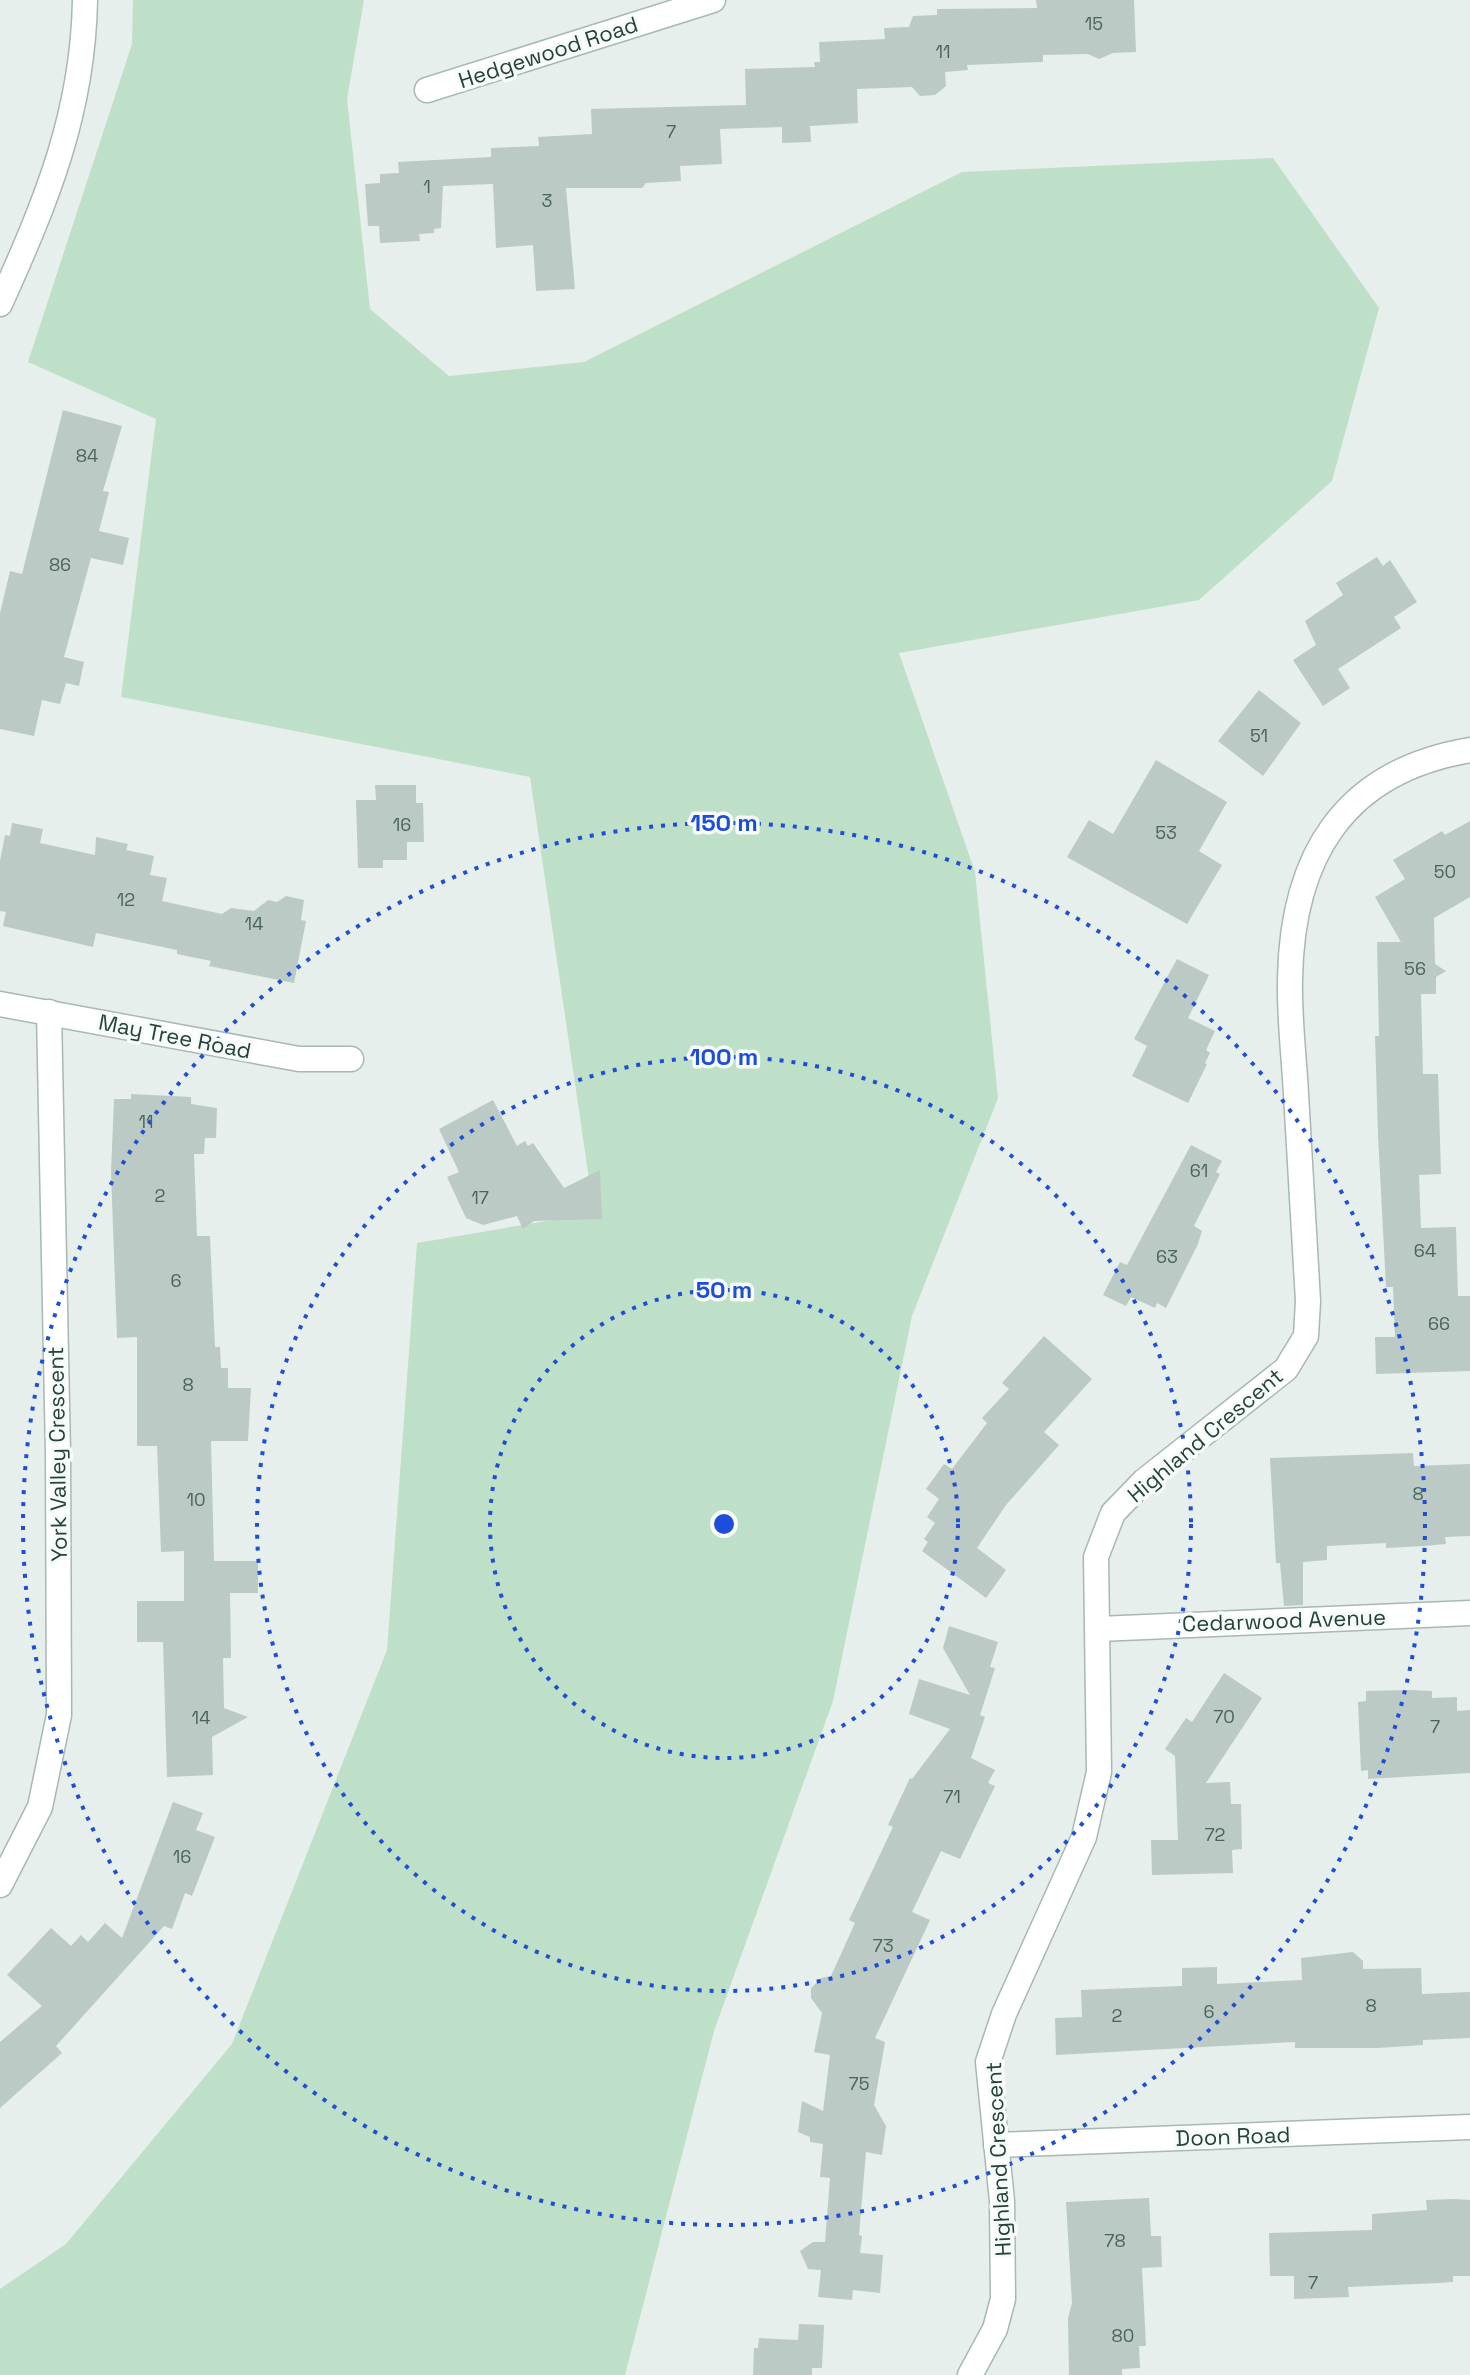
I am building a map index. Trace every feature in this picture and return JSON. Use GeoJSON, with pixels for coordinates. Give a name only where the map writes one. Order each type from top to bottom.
{"type":"FeatureCollection","features":[{"type":"Feature","properties":{"kind":"street"},"geometry":{"type":"LineString","coordinates":[[0,304],[30,238],[68,135],[84,54],[85,0]]}},
{"type":"Feature","properties":{"kind":"street","name":"Hedgewood Road"},"geometry":{"type":"LineString","coordinates":[[427,90],[713,0]]}},
{"type":"Feature","properties":{"kind":"street","name":"Highland Crescent"},"geometry":{"type":"LineString","coordinates":[[970,2375],[995,2329],[1003,2299],[1002,2217],[988,2062],[1004,2014],[1084,1837],[1099,1772],[1096,1557],[1113,1513],[1144,1481],[1286,1369],[1306,1336],[1308,1301],[1290,978],[1302,887],[1342,812],[1387,777],[1425,761],[1470,750]]}},
{"type":"Feature","properties":{"kind":"street","name":"May Tree Road"},"geometry":{"type":"LineString","coordinates":[[0,1004],[299,1059],[351,1059]]}},
{"type":"Feature","properties":{"kind":"street","name":"York Valley Crescent"},"geometry":{"type":"LineString","coordinates":[[0,1885],[40,1807],[59,1715],[58,1454],[49,1012]]}},
{"type":"Feature","properties":{"kind":"street","name":"Cedarwood Avenue"},"geometry":{"type":"LineString","coordinates":[[1099,1629],[1470,1613]]}},
{"type":"Feature","properties":{"kind":"street","name":"Doon Road"},"geometry":{"type":"LineString","coordinates":[[996,2145],[1470,2127]]}},
{"type":"Feature","properties":{"kind":"green space"},"geometry":{"type":"Polygon","coordinates":[[[133,0],[364,0],[347,99],[370,309],[449,376],[584,362],[962,172],[1273,158],[1379,308],[1332,481],[1199,600],[899,653],[975,872],[998,1098],[912,1316],[833,1701],[714,2031],[625,2375],[0,2375],[0,2289],[66,2244],[232,2044],[387,1650],[417,1243],[594,1213],[530,777],[121,697],[156,419],[28,362],[132,44],[133,0]]]}},
{"type":"Feature","properties":{"kind":"building"},"geometry":{"type":"Polygon","coordinates":[[[1036,0],[1134,0],[1136,52],[1113,53],[1099,59],[1088,54],[1043,55],[1043,62],[967,65],[968,70],[945,72],[946,86],[935,95],[920,96],[912,87],[857,89],[858,123],[810,126],[811,142],[782,143],[782,127],[720,129],[722,164],[680,166],[681,181],[646,183],[642,188],[566,188],[575,289],[536,291],[533,245],[496,248],[493,184],[443,186],[441,228],[434,229],[434,233],[419,234],[420,241],[380,243],[379,226],[368,226],[365,184],[380,183],[380,174],[399,173],[398,162],[491,157],[491,148],[539,146],[538,137],[592,134],[591,109],[746,105],[745,69],[815,67],[814,62],[820,62],[819,42],[885,39],[884,28],[909,27],[913,16],[937,15],[937,9],[1037,8],[1036,0]]]}},
{"type":"Feature","properties":{"kind":"building"},"geometry":{"type":"Polygon","coordinates":[[[63,410],[122,426],[103,491],[109,492],[99,531],[129,538],[123,565],[91,558],[64,657],[84,662],[79,686],[66,683],[60,704],[42,700],[34,736],[0,729],[0,613],[10,571],[22,574],[63,410]]]}},
{"type":"Feature","properties":{"kind":"building"},"geometry":{"type":"Polygon","coordinates":[[[1377,557],[1383,566],[1390,560],[1417,602],[1394,617],[1401,628],[1338,669],[1350,688],[1323,706],[1293,660],[1316,645],[1305,621],[1343,595],[1336,583],[1377,557]]]}},
{"type":"Feature","properties":{"kind":"building"},"geometry":{"type":"Polygon","coordinates":[[[1259,690],[1301,723],[1263,776],[1218,741],[1259,690]]]}},
{"type":"Feature","properties":{"kind":"building"},"geometry":{"type":"Polygon","coordinates":[[[1156,760],[1227,802],[1199,851],[1222,865],[1187,924],[1067,857],[1089,820],[1113,834],[1156,760]]]}},
{"type":"Feature","properties":{"kind":"building"},"geometry":{"type":"Polygon","coordinates":[[[375,785],[416,785],[416,803],[423,803],[424,842],[407,842],[407,860],[383,860],[383,868],[358,868],[356,800],[376,800],[375,785]]]}},
{"type":"Feature","properties":{"kind":"building"},"geometry":{"type":"Polygon","coordinates":[[[1470,821],[1470,897],[1434,918],[1435,964],[1446,971],[1436,977],[1436,994],[1421,994],[1423,1074],[1438,1074],[1441,1174],[1419,1175],[1421,1228],[1456,1227],[1458,1296],[1470,1296],[1470,1371],[1376,1374],[1375,1337],[1395,1337],[1393,1287],[1386,1287],[1378,1135],[1375,1036],[1379,1036],[1377,942],[1401,942],[1375,897],[1405,879],[1393,860],[1442,831],[1445,835],[1470,821]]]}},
{"type":"Feature","properties":{"kind":"building"},"geometry":{"type":"Polygon","coordinates":[[[12,823],[43,829],[40,843],[95,855],[96,837],[128,844],[126,850],[154,856],[150,875],[167,878],[162,901],[222,914],[231,908],[254,911],[268,900],[277,902],[286,896],[304,900],[301,920],[306,921],[294,983],[209,966],[211,961],[177,954],[177,950],[96,933],[93,947],[3,926],[6,912],[0,911],[0,861],[5,835],[10,836],[12,823]]]}},
{"type":"Feature","properties":{"kind":"building"},"geometry":{"type":"Polygon","coordinates":[[[1177,959],[1209,975],[1188,1018],[1215,1031],[1206,1050],[1210,1053],[1207,1064],[1188,1103],[1132,1076],[1147,1046],[1134,1039],[1177,959]]]}},
{"type":"Feature","properties":{"kind":"building"},"geometry":{"type":"Polygon","coordinates":[[[131,1094],[191,1097],[191,1104],[217,1108],[216,1138],[205,1138],[204,1154],[194,1154],[197,1236],[210,1236],[215,1347],[220,1347],[221,1368],[228,1368],[228,1388],[251,1388],[248,1441],[211,1441],[214,1561],[258,1561],[258,1593],[230,1593],[231,1658],[223,1658],[224,1708],[248,1717],[212,1737],[213,1775],[167,1777],[163,1642],[137,1642],[137,1601],[184,1601],[184,1551],[161,1552],[157,1446],[137,1446],[137,1337],[117,1338],[111,1172],[114,1099],[131,1099],[131,1094]]]}},
{"type":"Feature","properties":{"kind":"building"},"geometry":{"type":"Polygon","coordinates":[[[493,1100],[517,1146],[525,1141],[528,1146],[533,1143],[564,1188],[600,1170],[602,1219],[534,1221],[523,1229],[517,1216],[483,1225],[466,1218],[447,1177],[459,1172],[439,1129],[493,1100]]]}},
{"type":"Feature","properties":{"kind":"building"},"geometry":{"type":"Polygon","coordinates":[[[1191,1145],[1222,1161],[1216,1172],[1220,1174],[1194,1226],[1202,1231],[1198,1244],[1166,1308],[1157,1303],[1155,1308],[1131,1297],[1126,1306],[1103,1295],[1120,1262],[1127,1265],[1191,1145]]]}},
{"type":"Feature","properties":{"kind":"building"},"geometry":{"type":"Polygon","coordinates":[[[1044,1336],[1092,1379],[1044,1432],[1059,1445],[1006,1505],[977,1548],[1006,1570],[986,1598],[922,1551],[928,1542],[924,1539],[935,1523],[927,1517],[939,1499],[926,1489],[944,1464],[952,1469],[987,1423],[982,1418],[1009,1389],[1002,1383],[1044,1336]]]}},
{"type":"Feature","properties":{"kind":"building"},"geometry":{"type":"Polygon","coordinates":[[[1413,1453],[1414,1466],[1470,1464],[1470,1536],[1445,1537],[1446,1544],[1424,1546],[1386,1548],[1386,1543],[1327,1546],[1327,1560],[1303,1562],[1303,1605],[1284,1606],[1280,1563],[1276,1563],[1270,1458],[1413,1453]]]}},
{"type":"Feature","properties":{"kind":"building"},"geometry":{"type":"Polygon","coordinates":[[[949,1626],[998,1642],[990,1667],[995,1668],[980,1715],[985,1717],[971,1758],[995,1770],[988,1783],[995,1786],[960,1859],[941,1851],[912,1912],[930,1920],[875,2038],[885,2042],[874,2105],[886,2126],[882,2155],[866,2152],[859,2235],[862,2236],[860,2253],[883,2255],[880,2293],[853,2290],[852,2300],[818,2297],[821,2270],[808,2269],[800,2251],[813,2242],[825,2242],[830,2178],[820,2177],[823,2144],[810,2142],[810,2137],[798,2132],[802,2101],[823,2111],[830,2055],[814,2052],[822,2013],[811,1998],[811,1988],[821,1978],[831,1976],[855,1923],[849,1920],[893,1827],[888,1825],[910,1778],[950,1729],[909,1714],[919,1679],[970,1695],[943,1648],[949,1626]]]}},
{"type":"Feature","properties":{"kind":"building"},"geometry":{"type":"Polygon","coordinates":[[[1224,1673],[1262,1698],[1206,1783],[1230,1782],[1231,1804],[1241,1804],[1242,1849],[1232,1850],[1233,1873],[1152,1875],[1151,1840],[1178,1840],[1175,1756],[1165,1749],[1186,1718],[1192,1722],[1224,1673]]]}},
{"type":"Feature","properties":{"kind":"building"},"geometry":{"type":"Polygon","coordinates":[[[1366,1691],[1432,1691],[1432,1698],[1457,1697],[1457,1711],[1470,1710],[1470,1773],[1368,1779],[1368,1770],[1361,1771],[1358,1702],[1366,1701],[1366,1691]]]}},
{"type":"Feature","properties":{"kind":"building"},"geometry":{"type":"Polygon","coordinates":[[[173,1802],[203,1813],[196,1830],[215,1837],[192,1896],[185,1893],[172,1929],[164,1926],[56,2046],[62,2053],[0,2108],[0,2042],[42,2006],[7,1975],[51,1928],[71,1946],[81,1935],[88,1942],[105,1923],[122,1938],[173,1802]]]}},
{"type":"Feature","properties":{"kind":"building"},"geometry":{"type":"Polygon","coordinates":[[[1353,1952],[1363,1961],[1363,1969],[1421,1968],[1422,1994],[1470,1992],[1470,2038],[1423,2040],[1423,2045],[1378,2048],[1295,2048],[1295,2042],[1056,2055],[1055,2018],[1082,2017],[1081,1990],[1182,1986],[1182,1968],[1217,1967],[1217,1984],[1302,1980],[1301,1958],[1353,1952]]]}},
{"type":"Feature","properties":{"kind":"building"},"geometry":{"type":"Polygon","coordinates":[[[1149,2198],[1151,2236],[1161,2236],[1162,2267],[1142,2268],[1146,2346],[1139,2346],[1140,2368],[1122,2369],[1122,2375],[1069,2375],[1068,2318],[1072,2303],[1066,2202],[1149,2198]]]}},
{"type":"Feature","properties":{"kind":"building"},"geometry":{"type":"Polygon","coordinates":[[[1426,2200],[1470,2200],[1470,2276],[1453,2276],[1453,2282],[1348,2287],[1349,2297],[1294,2299],[1294,2276],[1270,2276],[1269,2233],[1372,2230],[1372,2214],[1427,2210],[1426,2200]]]}},
{"type":"Feature","properties":{"kind":"building"},"geometry":{"type":"Polygon","coordinates":[[[799,2324],[824,2325],[822,2368],[812,2368],[812,2375],[753,2375],[754,2348],[758,2348],[759,2338],[798,2340],[799,2324]]]}}]}
